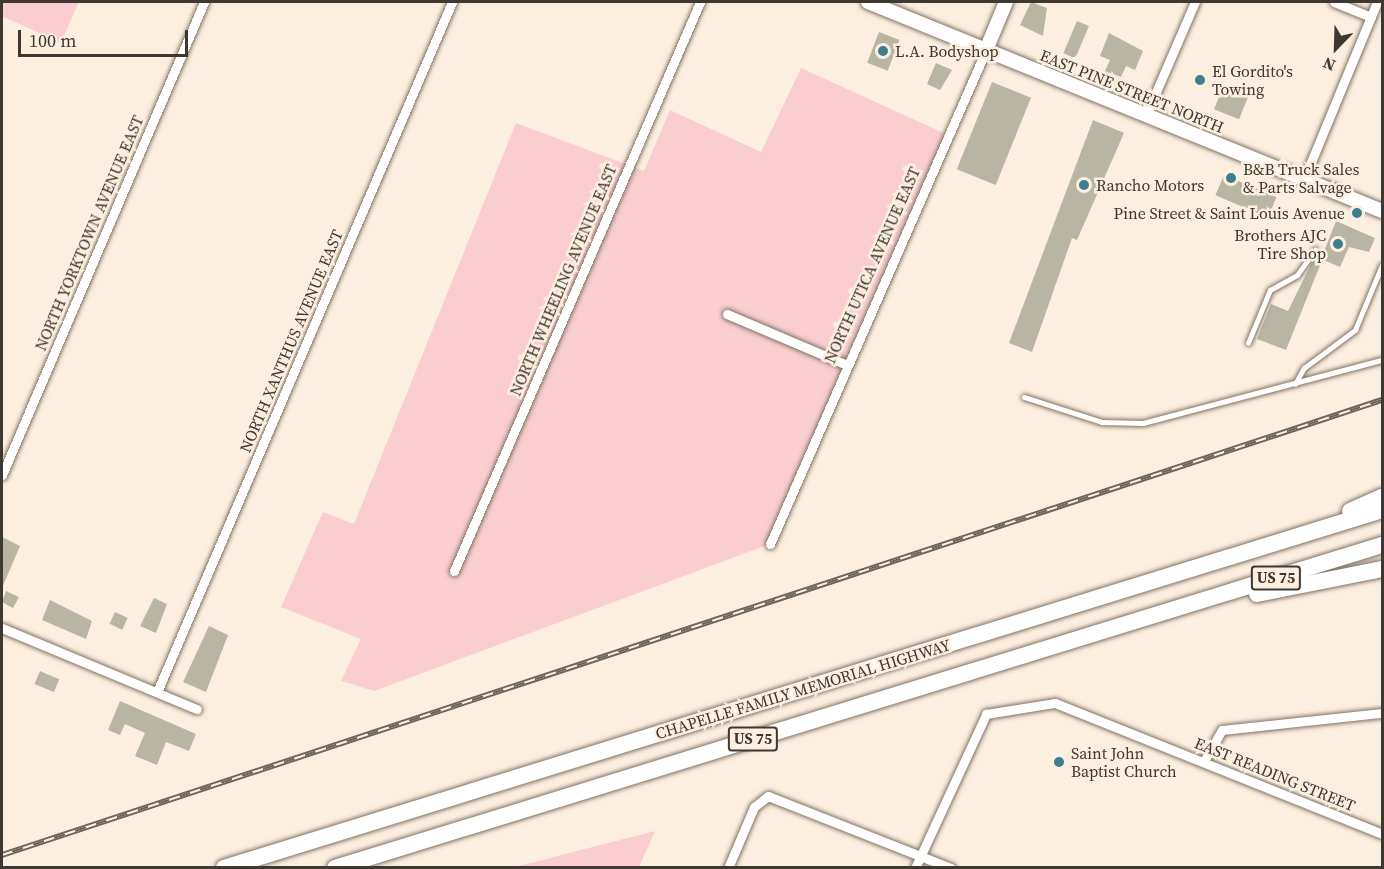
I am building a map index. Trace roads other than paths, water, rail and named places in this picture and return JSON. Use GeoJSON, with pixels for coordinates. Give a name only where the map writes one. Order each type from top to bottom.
{"type":"FeatureCollection","features":[{"type":"Feature","properties":{"kind":"highway"},"geometry":{"type":"LineString","coordinates":[[1272,544],[1383,497]]}},
{"type":"Feature","properties":{"kind":"highway","name":"CHAPELLE FAMILY MEMORIAL HIGHWAY"},"geometry":{"type":"LineString","coordinates":[[224,867],[1383,510]]}},
{"type":"Feature","properties":{"kind":"highway","name":"CHAPELLE FAMILY MEMORIAL HIGHWAY"},"geometry":{"type":"LineString","coordinates":[[335,867],[1383,545]]}},
{"type":"Feature","properties":{"kind":"highway"},"geometry":{"type":"LineString","coordinates":[[1170,610],[1383,569]]}},
{"type":"Feature","properties":{"kind":"main road","name":"EAST PINE STREET NORTH"},"geometry":{"type":"LineString","coordinates":[[868,2],[1383,211]]}},
{"type":"Feature","properties":{"kind":"main road","name":"NORTH UTICA AVENUE EAST"},"geometry":{"type":"LineString","coordinates":[[986,50],[1006,2]]}},
{"type":"Feature","properties":{"kind":"street","name":"NORTH YORKTOWN AVENUE EAST"},"geometry":{"type":"LineString","coordinates":[[3,469],[204,2]]}},
{"type":"Feature","properties":{"kind":"street","name":"NORTH XANTHUS AVENUE EAST"},"geometry":{"type":"LineString","coordinates":[[157,692],[452,2]]}},
{"type":"Feature","properties":{"kind":"street","name":"NORTH WHEELING AVENUE EAST"},"geometry":{"type":"LineString","coordinates":[[454,571],[700,2]]}},
{"type":"Feature","properties":{"kind":"street"},"geometry":{"type":"LineString","coordinates":[[1146,115],[1195,2]]}},
{"type":"Feature","properties":{"kind":"street"},"geometry":{"type":"LineString","coordinates":[[1334,2],[1371,17]]}},
{"type":"Feature","properties":{"kind":"street"},"geometry":{"type":"LineString","coordinates":[[1304,179],[1377,2]]}},
{"type":"Feature","properties":{"kind":"street","name":"NORTH UTICA AVENUE EAST"},"geometry":{"type":"LineString","coordinates":[[770,544],[845,364],[986,50]]}},
{"type":"Feature","properties":{"kind":"street"},"geometry":{"type":"LineString","coordinates":[[727,314],[845,364]]}},
{"type":"Feature","properties":{"kind":"street"},"geometry":{"type":"LineString","coordinates":[[2,628],[197,709]]}},
{"type":"Feature","properties":{"kind":"street","name":"EAST READING STREET"},"geometry":{"type":"LineString","coordinates":[[921,855],[986,714],[1055,703],[1383,834]]}},
{"type":"Feature","properties":{"kind":"street"},"geometry":{"type":"LineString","coordinates":[[1204,761],[1222,730],[1383,713]]}},
{"type":"Feature","properties":{"kind":"street"},"geometry":{"type":"LineString","coordinates":[[728,867],[763,797],[774,796],[951,867]]}},
{"type":"Feature","properties":{"kind":"street"},"geometry":{"type":"LineString","coordinates":[[915,867],[921,855]]}},
{"type":"Feature","properties":{"kind":"lane"},"geometry":{"type":"LineString","coordinates":[[1248,343],[1270,290],[1297,275],[1315,250]]}},
{"type":"Feature","properties":{"kind":"lane"},"geometry":{"type":"LineString","coordinates":[[1295,384],[1304,368],[1355,330],[1383,265]]}},
{"type":"Feature","properties":{"kind":"lane"},"geometry":{"type":"LineString","coordinates":[[1024,397],[1122,425],[1295,384],[1383,360]]}},
{"type":"Feature","properties":{"kind":"railway"},"geometry":{"type":"LineString","coordinates":[[2,855],[1382,400]]}},
{"type":"Feature","properties":{"kind":"place","name":"L.A. Bodyshop"},"geometry":{"type":"Point","coordinates":[883,51]}},
{"type":"Feature","properties":{"kind":"place","name":"El Gordito's Towing"},"geometry":{"type":"Point","coordinates":[1200,80]}},
{"type":"Feature","properties":{"kind":"place","name":"B&B Truck Sales & Parts Salvage"},"geometry":{"type":"Point","coordinates":[1231,178]}},
{"type":"Feature","properties":{"kind":"place","name":"Rancho Motors"},"geometry":{"type":"Point","coordinates":[1084,185]}},
{"type":"Feature","properties":{"kind":"place","name":"Pine Street & Saint Louis Avenue"},"geometry":{"type":"Point","coordinates":[1357,213]}},
{"type":"Feature","properties":{"kind":"place","name":"Brothers AJC Tire Shop"},"geometry":{"type":"Point","coordinates":[1338,244]}},
{"type":"Feature","properties":{"kind":"place","name":"Saint John Baptist Church"},"geometry":{"type":"Point","coordinates":[1059,762]}}]}
